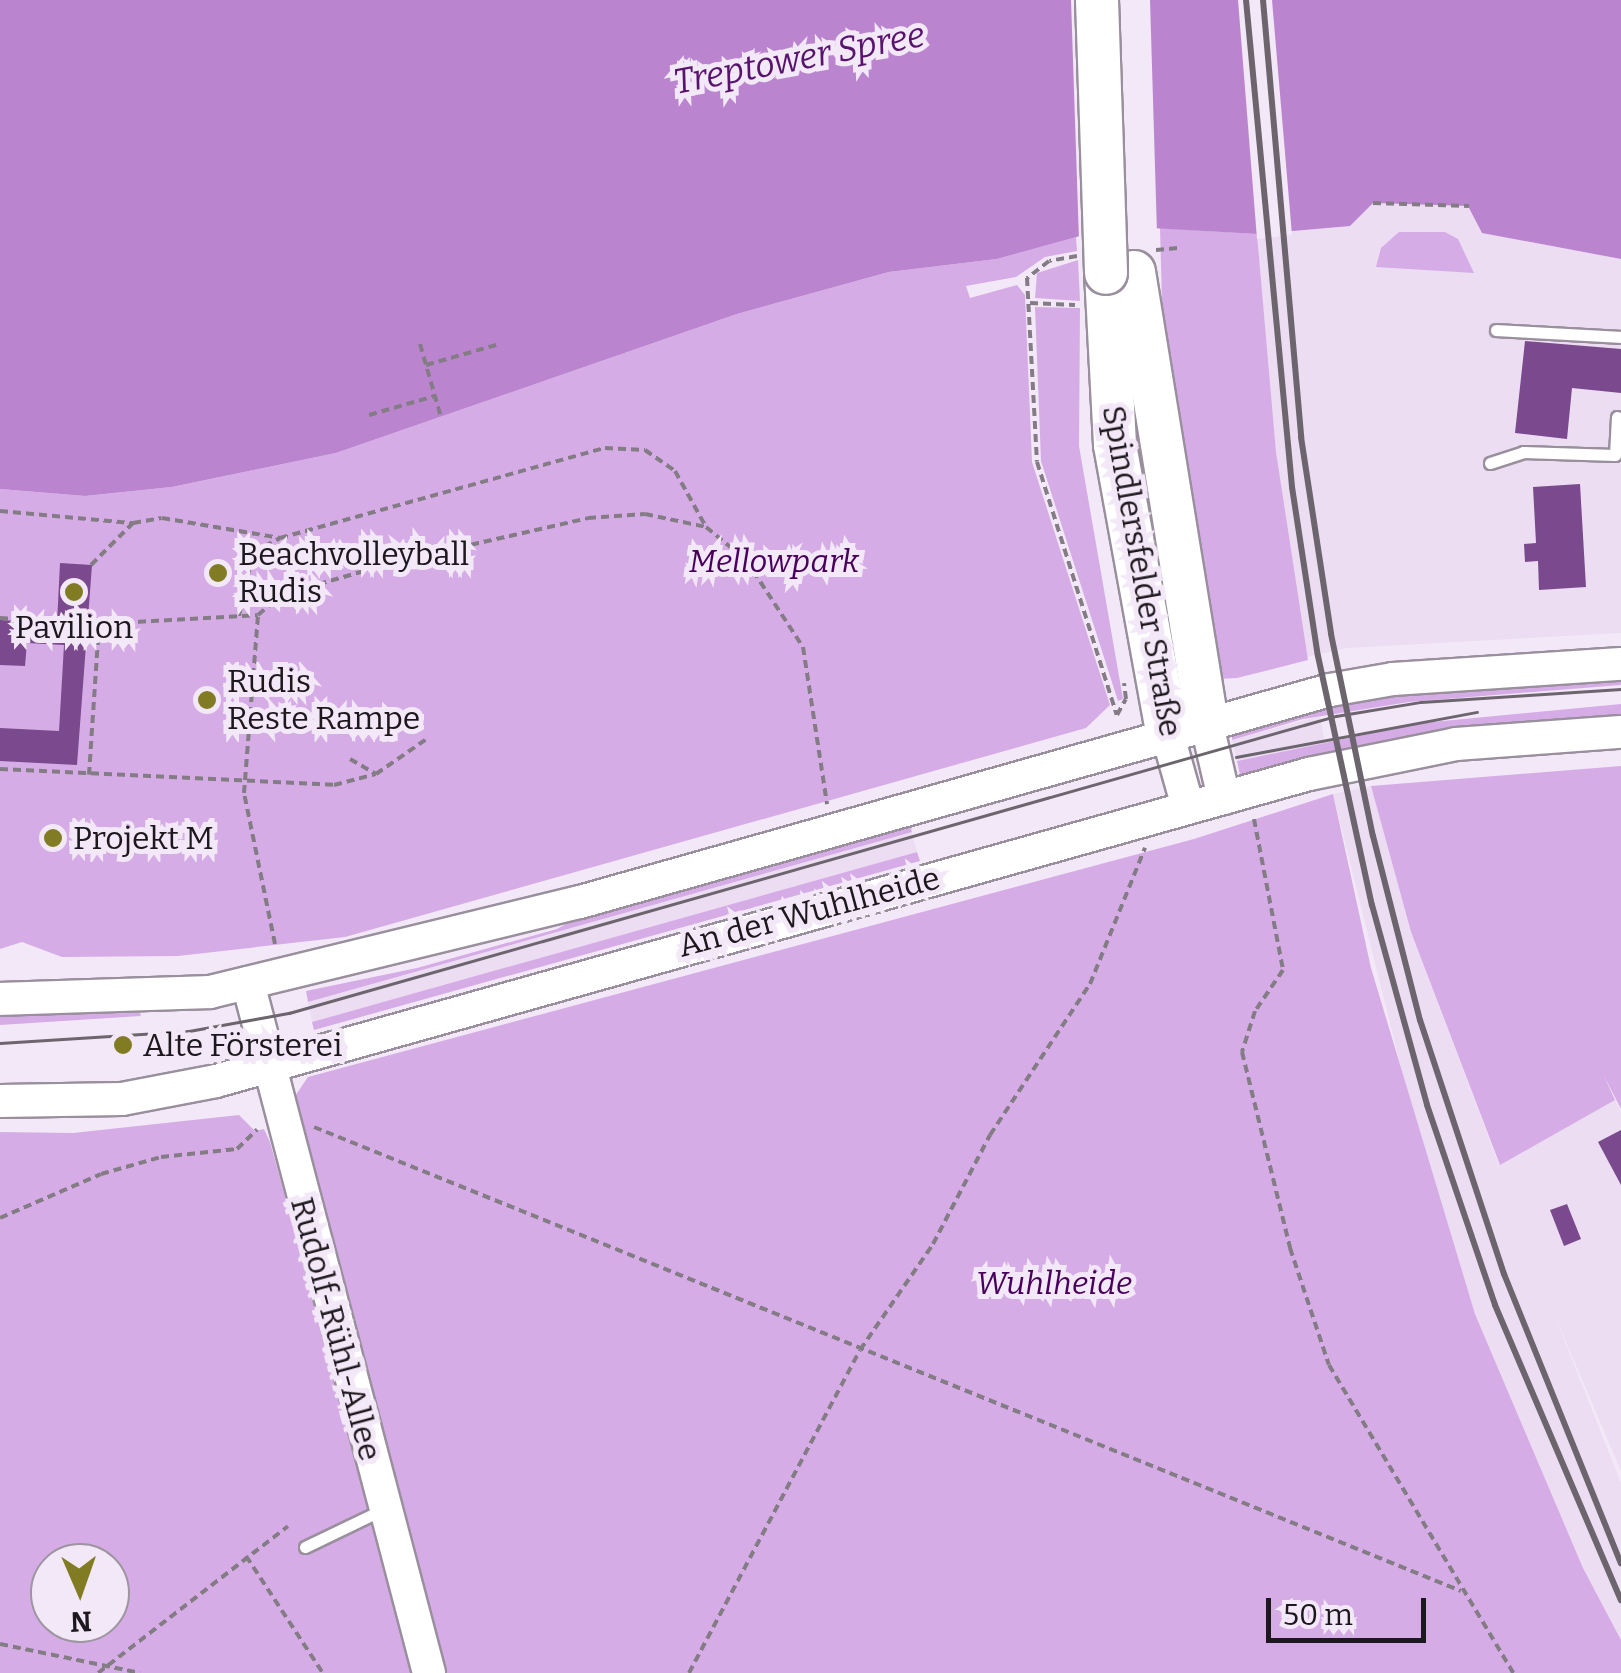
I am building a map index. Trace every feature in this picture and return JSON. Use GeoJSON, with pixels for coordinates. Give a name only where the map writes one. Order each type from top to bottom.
{"type":"FeatureCollection","features":[{"type":"Feature","properties":{"kind":"highway"},"geometry":{"type":"LineString","coordinates":[[1097,0],[1104,276]]}},
{"type":"Feature","properties":{"kind":"highway"},"geometry":{"type":"LineString","coordinates":[[1104,276],[1125,0]]}},
{"type":"Feature","properties":{"kind":"highway","name":"Spindlersfelder Straße"},"geometry":{"type":"LineString","coordinates":[[1104,276],[1188,731]]}},
{"type":"Feature","properties":{"kind":"main road"},"geometry":{"type":"LineString","coordinates":[[0,999],[128,999],[248,984],[510,921],[1188,731],[1393,678],[1621,664]]}},
{"type":"Feature","properties":{"kind":"main road","name":"Spindlersfelder Straße"},"geometry":{"type":"LineString","coordinates":[[1188,731],[1238,804]]}},
{"type":"Feature","properties":{"kind":"main road","name":"Spindlersfelder Straße"},"geometry":{"type":"LineString","coordinates":[[1188,731],[1188,807]]}},
{"type":"Feature","properties":{"kind":"main road","name":"An der Wuhlheide"},"geometry":{"type":"LineString","coordinates":[[0,1101],[122,1099],[216,1081],[268,1062],[1188,807],[1238,804],[1456,744],[1621,732]]}},
{"type":"Feature","properties":{"kind":"main road","name":"Rudolf-Rühl-Allee"},"geometry":{"type":"LineString","coordinates":[[248,984],[268,1062],[267,1121],[384,1509],[429,1673]]}},
{"type":"Feature","properties":{"kind":"lane"},"geometry":{"type":"LineString","coordinates":[[1496,330],[1621,337]]}},
{"type":"Feature","properties":{"kind":"lane"},"geometry":{"type":"LineString","coordinates":[[1490,462],[1523,452],[1618,455],[1618,418]]}},
{"type":"Feature","properties":{"kind":"lane"},"geometry":{"type":"LineString","coordinates":[[305,1547],[384,1509]]}},
{"type":"Feature","properties":{"kind":"path"},"geometry":{"type":"LineString","coordinates":[[1373,203],[1469,206]]}},
{"type":"Feature","properties":{"kind":"path"},"geometry":{"type":"LineString","coordinates":[[1104,276],[1050,262],[1027,278],[1037,462],[1117,716],[1126,699],[1124,681]]}},
{"type":"Feature","properties":{"kind":"path"},"geometry":{"type":"LineString","coordinates":[[1030,304],[1104,276]]}},
{"type":"Feature","properties":{"kind":"path"},"geometry":{"type":"LineString","coordinates":[[420,344],[441,417]]}},
{"type":"Feature","properties":{"kind":"path"},"geometry":{"type":"LineString","coordinates":[[426,365],[500,344]]}},
{"type":"Feature","properties":{"kind":"path"},"geometry":{"type":"LineString","coordinates":[[369,415],[435,396]]}},
{"type":"Feature","properties":{"kind":"path"},"geometry":{"type":"LineString","coordinates":[[239,616],[253,552],[280,538],[605,448],[645,450],[676,471],[706,527],[746,560],[803,648],[828,805]]}},
{"type":"Feature","properties":{"kind":"path"},"geometry":{"type":"LineString","coordinates":[[0,511],[133,523],[162,518],[280,538]]}},
{"type":"Feature","properties":{"kind":"path"},"geometry":{"type":"LineString","coordinates":[[0,618],[98,624],[258,614],[280,594],[324,581],[588,518],[645,514],[706,527]]}},
{"type":"Feature","properties":{"kind":"path"},"geometry":{"type":"LineString","coordinates":[[92,565],[133,523]]}},
{"type":"Feature","properties":{"kind":"path"},"geometry":{"type":"LineString","coordinates":[[258,614],[245,786],[275,944]]}},
{"type":"Feature","properties":{"kind":"path"},"geometry":{"type":"LineString","coordinates":[[89,775],[98,624]]}},
{"type":"Feature","properties":{"kind":"path"},"geometry":{"type":"LineString","coordinates":[[0,768],[245,786],[334,785],[376,774],[428,738]]}},
{"type":"Feature","properties":{"kind":"path"},"geometry":{"type":"LineString","coordinates":[[350,759],[376,774]]}},
{"type":"Feature","properties":{"kind":"path"},"geometry":{"type":"LineString","coordinates":[[1238,804],[1283,970],[1256,1011],[1242,1052],[1290,1248],[1329,1365],[1461,1591],[1514,1673]]}},
{"type":"Feature","properties":{"kind":"path"},"geometry":{"type":"LineString","coordinates":[[690,1673],[860,1350],[934,1244],[990,1135],[1090,984],[1120,922],[1145,848]]}},
{"type":"Feature","properties":{"kind":"path"},"geometry":{"type":"LineString","coordinates":[[147,1052],[217,1049]]}},
{"type":"Feature","properties":{"kind":"path"},"geometry":{"type":"LineString","coordinates":[[0,1218],[101,1174],[161,1158],[238,1149],[267,1121],[860,1350],[1461,1591]]}},
{"type":"Feature","properties":{"kind":"path"},"geometry":{"type":"LineString","coordinates":[[98,1673],[105,1663],[288,1526]]}},
{"type":"Feature","properties":{"kind":"path"},"geometry":{"type":"LineString","coordinates":[[246,1556],[323,1673]]}},
{"type":"Feature","properties":{"kind":"path"},"geometry":{"type":"LineString","coordinates":[[0,1644],[140,1673]]}},
{"type":"Feature","properties":{"kind":"shaded area"},"geometry":{"type":"Polygon","coordinates":[[[1373,203],[1469,206],[1482,233],[1621,259],[1621,633],[1347,648],[1306,657],[1276,452],[1257,234],[1373,203]]]}},
{"type":"Feature","properties":{"kind":"shaded area"},"geometry":{"type":"Polygon","coordinates":[[[1320,716],[1325,744],[1237,761],[1232,740],[1320,716]]]}},
{"type":"Feature","properties":{"kind":"shaded area"},"geometry":{"type":"Polygon","coordinates":[[[1371,786],[1411,932],[1499,1165],[1615,1100],[1621,1112],[1621,1471],[1554,1314],[1621,1483],[1621,1640],[1583,1568],[1475,1314],[1420,1144],[1333,794],[1371,786]]]}},
{"type":"Feature","properties":{"kind":"shaded area"},"geometry":{"type":"Polygon","coordinates":[[[912,832],[917,852],[312,1022],[308,1002],[912,832]]]}},
{"type":"Feature","properties":{"kind":"green space"},"geometry":{"type":"Polygon","coordinates":[[[1160,228],[1257,234],[1276,452],[1308,660],[1237,678],[1216,679],[1155,302],[1162,301],[1160,228]]]}},
{"type":"Feature","properties":{"kind":"green space"},"geometry":{"type":"Polygon","coordinates":[[[1399,232],[1445,232],[1458,239],[1474,273],[1376,267],[1381,248],[1399,232]]]}},
{"type":"Feature","properties":{"kind":"green space","name":"Mellowpark"},"geometry":{"type":"Polygon","coordinates":[[[1076,237],[1077,251],[1045,257],[1016,277],[966,286],[970,298],[1017,285],[1025,295],[1032,462],[1110,705],[1086,728],[345,937],[178,956],[62,957],[22,942],[0,949],[0,489],[85,496],[172,487],[336,453],[737,314],[889,272],[997,259],[1076,237]]]}},
{"type":"Feature","properties":{"kind":"green space"},"geometry":{"type":"Polygon","coordinates":[[[1078,260],[1080,301],[1035,298],[1037,273],[1078,260]]]}},
{"type":"Feature","properties":{"kind":"green space"},"geometry":{"type":"Polygon","coordinates":[[[1035,307],[1080,308],[1079,446],[1123,699],[1118,701],[1041,461],[1035,307]]]}},
{"type":"Feature","properties":{"kind":"green space"},"geometry":{"type":"Polygon","coordinates":[[[1621,677],[1621,685],[1409,702],[1303,719],[1232,740],[1232,733],[1308,711],[1415,693],[1621,677]]]}},
{"type":"Feature","properties":{"kind":"green space"},"geometry":{"type":"Polygon","coordinates":[[[1621,704],[1621,717],[1434,736],[1255,777],[1240,775],[1237,761],[1422,723],[1621,704]]]}},
{"type":"Feature","properties":{"kind":"green space"},"geometry":{"type":"Polygon","coordinates":[[[1621,766],[1621,1109],[1604,1076],[1615,1100],[1500,1165],[1411,932],[1371,786],[1621,766]]]}},
{"type":"Feature","properties":{"kind":"green space","name":"Wuhlheide"},"geometry":{"type":"Polygon","coordinates":[[[1333,794],[1371,968],[1475,1314],[1583,1568],[1621,1640],[1621,1673],[441,1673],[301,1127],[295,1096],[308,1077],[1194,839],[1333,794]]]}},
{"type":"Feature","properties":{"kind":"green space"},"geometry":{"type":"Polygon","coordinates":[[[909,822],[912,832],[308,1002],[306,991],[417,968],[557,929],[590,911],[909,822]]]}},
{"type":"Feature","properties":{"kind":"green space"},"geometry":{"type":"Polygon","coordinates":[[[917,852],[920,861],[314,1030],[312,1022],[917,852]]]}},
{"type":"Feature","properties":{"kind":"green space"},"geometry":{"type":"Polygon","coordinates":[[[0,1014],[141,1016],[0,1025],[0,1014]]]}},
{"type":"Feature","properties":{"kind":"green space"},"geometry":{"type":"Polygon","coordinates":[[[239,1115],[255,1131],[264,1129],[417,1673],[0,1673],[0,1132],[73,1133],[239,1115]]]}},
{"type":"Feature","properties":{"kind":"water","name":"Treptower Spree"},"geometry":{"type":"Polygon","coordinates":[[[0,0],[1621,0],[1621,259],[1482,233],[1468,206],[1373,203],[1350,226],[1257,234],[1116,226],[997,259],[889,272],[737,314],[336,453],[172,487],[85,496],[0,489],[0,0]]]}},
{"type":"Feature","properties":{"kind":"pier"},"geometry":{"type":"Polygon","coordinates":[[[1071,0],[1150,0],[1157,233],[1117,231],[1079,241],[1071,0]]]}},
{"type":"Feature","properties":{"kind":"pier"},"geometry":{"type":"Polygon","coordinates":[[[1238,0],[1272,0],[1292,235],[1257,239],[1238,0]]]}},
{"type":"Feature","properties":{"kind":"building"},"geometry":{"type":"Polygon","coordinates":[[[1525,341],[1621,349],[1621,393],[1572,388],[1567,439],[1515,433],[1525,341]]]}},
{"type":"Feature","properties":{"kind":"building"},"geometry":{"type":"Polygon","coordinates":[[[1580,484],[1586,587],[1539,590],[1538,561],[1525,562],[1524,544],[1536,543],[1533,487],[1580,484]]]}},
{"type":"Feature","properties":{"kind":"building"},"geometry":{"type":"Polygon","coordinates":[[[60,563],[92,565],[77,765],[0,761],[0,728],[59,731],[64,645],[27,643],[25,666],[0,665],[0,620],[57,623],[60,563]]]}},
{"type":"Feature","properties":{"kind":"building"},"geometry":{"type":"Polygon","coordinates":[[[1621,1130],[1621,1185],[1598,1142],[1621,1130]]]}},
{"type":"Feature","properties":{"kind":"building"},"geometry":{"type":"Polygon","coordinates":[[[1567,1204],[1581,1239],[1564,1246],[1550,1210],[1567,1204]]]}},
{"type":"Feature","properties":{"kind":"tram line"},"geometry":{"type":"LineString","coordinates":[[0,1043],[189,1031],[289,1013],[1336,716],[1421,702],[1621,689]]}},
{"type":"Feature","properties":{"kind":"tram line"},"geometry":{"type":"LineString","coordinates":[[1236,757],[1477,712]]}},
{"type":"Feature","properties":{"kind":"railway"},"geometry":{"type":"LineString","coordinates":[[1246,0],[1292,487],[1318,656],[1372,905],[1427,1105],[1495,1305],[1621,1600]]}},
{"type":"Feature","properties":{"kind":"railway"},"geometry":{"type":"LineString","coordinates":[[1263,0],[1301,437],[1331,634],[1373,836],[1420,1020],[1504,1274],[1621,1563]]}},
{"type":"Feature","properties":{"kind":"place","name":"Beachvolleyball Rudis"},"geometry":{"type":"Point","coordinates":[218,573]}},
{"type":"Feature","properties":{"kind":"place","name":"Pavilion"},"geometry":{"type":"Point","coordinates":[74,592]}},
{"type":"Feature","properties":{"kind":"place","name":"Rudis Reste Rampe"},"geometry":{"type":"Point","coordinates":[207,700]}},
{"type":"Feature","properties":{"kind":"place","name":"Projekt M"},"geometry":{"type":"Point","coordinates":[53,838]}},
{"type":"Feature","properties":{"kind":"place","name":"Alte Försterei"},"geometry":{"type":"Point","coordinates":[123,1045]}}]}
